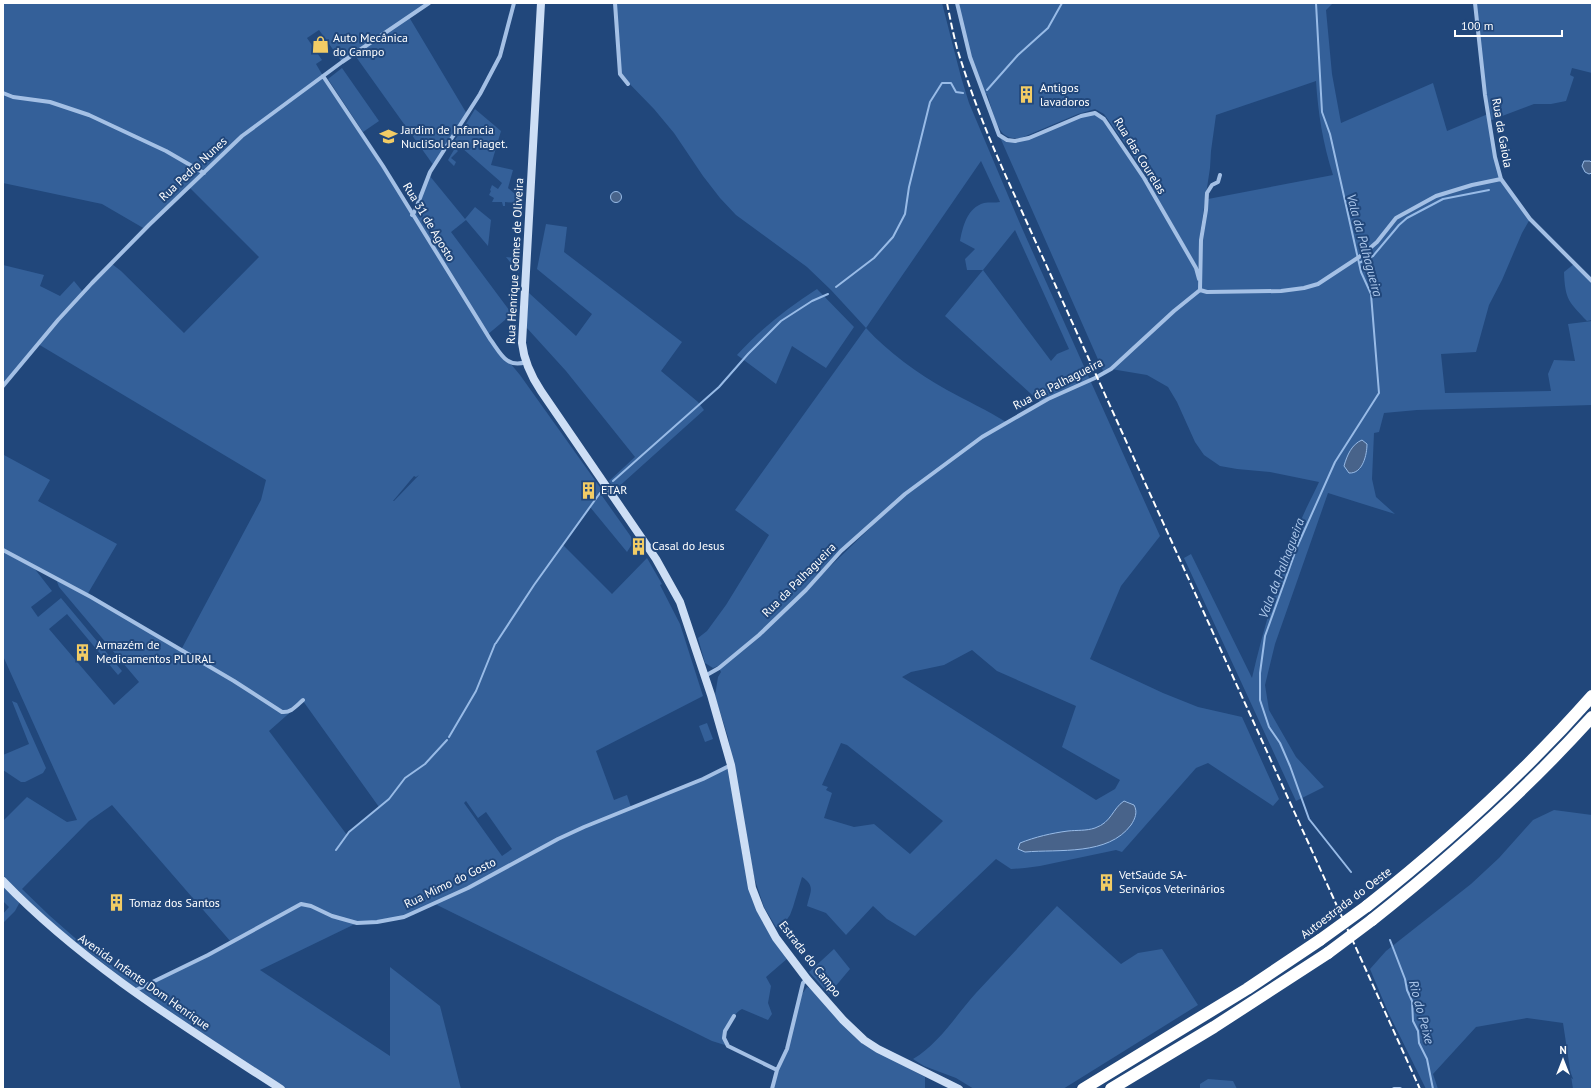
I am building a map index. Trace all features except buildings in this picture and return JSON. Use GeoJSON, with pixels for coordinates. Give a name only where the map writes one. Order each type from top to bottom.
{"type":"FeatureCollection","features":[{"type":"Feature","properties":{"kind":"highway","name":"Autoestrada do Oeste"},"geometry":{"type":"LineString","coordinates":[[1083,1089],[1241,993],[1320,940],[1367,906],[1428,856],[1484,806],[1548,743],[1592,696]]}},
{"type":"Feature","properties":{"kind":"highway"},"geometry":{"type":"LineString","coordinates":[[1111,1089],[1214,1027],[1328,953],[1372,920],[1445,861],[1478,831],[1543,768],[1592,717]]}},
{"type":"Feature","properties":{"kind":"street","name":"Rua Pedro Nunes"},"geometry":{"type":"LineString","coordinates":[[3,386],[58,320],[91,284],[149,225],[242,136],[323,76],[429,3]]}},
{"type":"Feature","properties":{"kind":"street"},"geometry":{"type":"LineString","coordinates":[[412,215],[415,211],[430,172],[480,94],[498,59],[514,3]]}},
{"type":"Feature","properties":{"kind":"street","name":"Rua Henrique Gomes de Oliveira"},"geometry":{"type":"LineString","coordinates":[[541,3],[522,343],[526,362],[537,385],[665,573],[680,602],[722,731]]}},
{"type":"Feature","properties":{"kind":"street"},"geometry":{"type":"LineString","coordinates":[[614,3],[620,74],[628,84]]}},
{"type":"Feature","properties":{"kind":"street","name":"Rua das Courelas"},"geometry":{"type":"LineString","coordinates":[[957,3],[970,57],[999,135],[1007,140],[1015,141],[1029,138],[1081,116],[1095,113],[1104,119],[1144,178],[1196,268],[1199,278]]}},
{"type":"Feature","properties":{"kind":"street","name":"Rua da Gaiola"},"geometry":{"type":"LineString","coordinates":[[1474,3],[1485,95],[1495,156],[1501,179],[1530,219],[1592,281]]}},
{"type":"Feature","properties":{"kind":"street","name":"Rua 31 de Agosto"},"geometry":{"type":"LineString","coordinates":[[323,76],[383,166],[487,334],[506,360],[513,364],[526,362]]}},
{"type":"Feature","properties":{"kind":"street"},"geometry":{"type":"LineString","coordinates":[[3,94],[13,97],[50,102],[89,115],[166,151],[204,173]]}},
{"type":"Feature","properties":{"kind":"street"},"geometry":{"type":"LineString","coordinates":[[1220,175],[1218,182],[1212,185],[1207,193],[1201,240],[1201,268],[1199,278],[1200,290],[1207,292],[1261,292],[1304,288],[1318,284],[1362,255],[1377,242],[1396,218],[1436,196],[1472,185],[1501,179]]}},
{"type":"Feature","properties":{"kind":"street","name":"Rua da Palhagueira"},"geometry":{"type":"LineString","coordinates":[[705,676],[719,668],[759,635],[806,590],[841,551],[905,494],[982,437],[1048,399],[1095,378],[1111,368],[1174,311],[1200,290]]}},
{"type":"Feature","properties":{"kind":"street"},"geometry":{"type":"LineString","coordinates":[[3,550],[91,597],[234,681],[282,712],[292,710],[303,700]]}},
{"type":"Feature","properties":{"kind":"street","name":"Estrada do Campo"},"geometry":{"type":"LineString","coordinates":[[722,731],[731,765],[749,876],[756,900],[776,938],[807,980],[843,1020],[871,1045],[959,1089]]}},
{"type":"Feature","properties":{"kind":"street","name":"Rua Mimo do Gosto"},"geometry":{"type":"LineString","coordinates":[[134,991],[208,955],[301,904],[312,906],[332,916],[357,923],[377,922],[404,917],[468,888],[571,833],[703,779],[731,765]]}},
{"type":"Feature","properties":{"kind":"street","name":"Avenida Infante Dom Henrique"},"geometry":{"type":"LineString","coordinates":[[3,881],[30,908],[77,950],[134,991],[281,1089]]}},
{"type":"Feature","properties":{"kind":"street"},"geometry":{"type":"LineString","coordinates":[[772,1089],[777,1070],[786,1052],[803,982],[807,980]]}},
{"type":"Feature","properties":{"kind":"street"},"geometry":{"type":"LineString","coordinates":[[734,1016],[725,1031],[724,1038],[728,1046],[777,1070]]}},
{"type":"Feature","properties":{"kind":"street"},"geometry":{"type":"LineString","coordinates":[[1394,1089],[1400,1089]]}},
{"type":"Feature","properties":{"kind":"shaded area"},"geometry":{"type":"Polygon","coordinates":[[[3,3],[429,3],[409,17],[467,114],[434,166],[354,54],[342,62],[319,30],[307,38],[322,60],[316,64],[323,76],[412,214],[429,175],[465,219],[475,207],[491,220],[488,246],[466,220],[451,232],[512,314],[487,335],[520,375],[602,490],[600,493],[634,541],[627,552],[590,507],[563,545],[612,594],[647,558],[662,584],[660,585],[680,624],[703,696],[596,751],[614,800],[627,795],[631,807],[703,779],[728,765],[751,897],[758,913],[788,958],[766,977],[771,986],[768,1003],[772,1014],[768,1020],[742,1009],[733,1017],[725,1031],[724,1039],[728,1046],[712,1041],[435,904],[404,917],[357,923],[260,970],[390,1056],[390,967],[440,1006],[461,1089],[282,1089],[179,1022],[21,900],[15,911],[3,923],[3,914],[9,907],[3,901],[3,821],[27,797],[67,822],[77,820],[3,656],[4,455],[50,480],[38,501],[117,544],[87,595],[181,650],[261,500],[266,480],[38,344],[3,386],[3,265],[44,275],[40,286],[60,296],[74,281],[83,292],[112,264],[184,333],[259,257],[189,187],[145,229],[102,204],[3,183],[3,3]],[[419,475],[416,477],[414,476],[393,501],[419,475]],[[34,568],[52,591],[31,607],[38,617],[61,598],[122,671],[118,675],[67,614],[49,629],[114,705],[139,682],[59,587],[56,579],[34,568]],[[303,701],[269,731],[347,835],[379,807],[303,701]],[[466,801],[464,803],[502,856],[512,849],[486,812],[478,818],[466,801]],[[112,805],[89,821],[22,889],[83,945],[142,987],[231,942],[112,805]]]}},
{"type":"Feature","properties":{"kind":"shaded area"},"geometry":{"type":"Polygon","coordinates":[[[615,3],[942,3],[969,103],[1021,226],[1160,536],[1121,586],[1090,659],[1163,693],[1198,707],[1242,717],[1279,799],[1273,806],[1208,763],[1196,768],[1122,852],[1116,850],[1040,866],[1011,869],[996,859],[915,936],[887,919],[873,906],[846,935],[826,913],[807,906],[811,886],[802,877],[790,915],[781,928],[776,927],[764,907],[754,877],[728,737],[715,696],[718,677],[721,672],[718,666],[713,668],[705,663],[698,638],[707,631],[726,605],[769,535],[735,510],[866,328],[831,290],[807,267],[736,215],[720,198],[703,176],[674,133],[654,109],[620,74],[615,3]],[[981,161],[866,328],[884,346],[914,370],[1006,422],[1041,403],[945,316],[983,270],[967,270],[965,259],[975,249],[960,241],[967,218],[978,205],[1000,202],[981,161]],[[1015,230],[983,270],[1051,361],[1057,354],[1069,349],[1015,230]],[[894,505],[841,551],[813,583],[894,505]],[[972,650],[944,665],[911,672],[902,677],[1096,800],[1115,789],[1120,780],[1062,747],[1076,706],[997,671],[972,650]],[[841,743],[822,785],[828,787],[826,790],[832,793],[824,818],[854,827],[874,824],[910,854],[943,821],[847,745],[841,743]],[[1126,801],[1110,819],[1095,828],[1018,848],[1025,852],[1084,848],[1134,805],[1126,801]]]}},
{"type":"Feature","properties":{"kind":"shaded area"},"geometry":{"type":"Polygon","coordinates":[[[957,3],[1333,3],[1326,10],[1332,74],[1341,123],[1433,83],[1447,131],[1488,114],[1475,3],[1592,3],[1592,73],[1572,68],[1570,75],[1574,77],[1566,101],[1551,104],[1534,104],[1489,121],[1501,178],[1530,219],[1489,305],[1476,352],[1441,354],[1445,393],[1551,391],[1548,374],[1554,360],[1575,361],[1568,324],[1592,321],[1592,405],[1417,410],[1384,413],[1379,432],[1374,433],[1372,479],[1376,497],[1395,514],[1328,493],[1275,644],[1265,685],[1269,710],[1296,757],[1324,787],[1296,801],[1184,558],[1191,554],[1252,678],[1267,619],[1279,580],[1302,518],[1319,482],[1270,472],[1220,466],[1204,455],[1195,442],[1177,402],[1168,387],[1147,375],[1111,369],[1104,373],[999,135],[1015,141],[1081,116],[1095,113],[1104,119],[1144,178],[1199,277],[1201,240],[1208,199],[1333,175],[1326,152],[1318,105],[1316,81],[1216,115],[1200,234],[1198,268],[1133,155],[1104,114],[1095,109],[1078,114],[1021,138],[1009,137],[999,128],[987,94],[984,96],[970,57],[957,3]],[[1358,442],[1347,456],[1360,469],[1367,452],[1358,442]]]}},
{"type":"Feature","properties":{"kind":"shaded area"},"geometry":{"type":"Polygon","coordinates":[[[342,68],[379,121],[363,132],[328,79],[342,68]]]}},
{"type":"Feature","properties":{"kind":"shaded area"},"geometry":{"type":"Polygon","coordinates":[[[475,109],[501,131],[491,165],[513,170],[508,188],[521,201],[522,212],[517,211],[517,203],[505,202],[505,206],[503,206],[502,202],[492,202],[494,198],[489,195],[492,185],[498,189],[502,183],[454,141],[465,128],[475,109]]]}},
{"type":"Feature","properties":{"kind":"shaded area"},"geometry":{"type":"Polygon","coordinates":[[[455,148],[458,151],[451,158],[456,162],[454,166],[448,160],[455,148]]]}},
{"type":"Feature","properties":{"kind":"shaded area"},"geometry":{"type":"Polygon","coordinates":[[[1584,161],[1590,161],[1592,163],[1592,173],[1589,174],[1585,172],[1582,166],[1584,161]]]}},
{"type":"Feature","properties":{"kind":"shaded area"},"geometry":{"type":"Polygon","coordinates":[[[616,191],[620,193],[622,197],[620,201],[616,203],[612,201],[610,197],[612,193],[616,191]]]}},
{"type":"Feature","properties":{"kind":"shaded area"},"geometry":{"type":"Polygon","coordinates":[[[546,224],[567,227],[564,252],[682,342],[661,371],[698,402],[704,410],[615,490],[609,481],[635,457],[566,371],[526,327],[529,293],[576,336],[592,314],[537,269],[546,224]]]}},
{"type":"Feature","properties":{"kind":"shaded area"},"geometry":{"type":"Polygon","coordinates":[[[514,251],[520,251],[519,273],[506,257],[514,258],[514,251]]]}},
{"type":"Feature","properties":{"kind":"shaded area"},"geometry":{"type":"Polygon","coordinates":[[[1574,264],[1592,281],[1592,320],[1587,321],[1572,305],[1565,289],[1564,272],[1574,264]]]}},
{"type":"Feature","properties":{"kind":"shaded area"},"geometry":{"type":"Polygon","coordinates":[[[817,289],[854,327],[826,368],[792,346],[776,384],[737,355],[755,336],[775,319],[817,289]]]}},
{"type":"Feature","properties":{"kind":"shaded area"},"geometry":{"type":"Polygon","coordinates":[[[1362,440],[1367,444],[1365,458],[1358,470],[1349,473],[1344,466],[1350,450],[1355,444],[1362,440]]]}},
{"type":"Feature","properties":{"kind":"shaded area"},"geometry":{"type":"Polygon","coordinates":[[[12,701],[17,703],[46,768],[43,773],[25,782],[21,782],[3,770],[3,755],[29,744],[12,701]]]}},
{"type":"Feature","properties":{"kind":"shaded area"},"geometry":{"type":"Polygon","coordinates":[[[707,723],[713,739],[705,742],[699,726],[707,723]]]}},
{"type":"Feature","properties":{"kind":"shaded area"},"geometry":{"type":"Polygon","coordinates":[[[1124,801],[1134,805],[1136,810],[1135,818],[1131,825],[1121,835],[1110,842],[1082,849],[1025,852],[1018,849],[1020,843],[1038,837],[1095,828],[1105,822],[1124,801]]]}},
{"type":"Feature","properties":{"kind":"shaded area"},"geometry":{"type":"Polygon","coordinates":[[[1554,810],[1592,815],[1592,1089],[1573,1089],[1563,1023],[1527,1018],[1476,1027],[1433,1074],[1438,1089],[1426,1089],[1388,1012],[1370,969],[1386,951],[1471,884],[1499,858],[1533,820],[1554,810]]]}},
{"type":"Feature","properties":{"kind":"shaded area"},"geometry":{"type":"Polygon","coordinates":[[[1057,906],[1121,964],[1138,953],[1162,949],[1198,1005],[1063,1089],[974,1089],[956,1078],[924,1066],[913,1059],[922,1053],[947,1029],[976,993],[1057,906]]]}},
{"type":"Feature","properties":{"kind":"shaded area"},"geometry":{"type":"Polygon","coordinates":[[[834,949],[850,969],[829,994],[809,972],[834,949]]]}},
{"type":"Feature","properties":{"kind":"shaded area"},"geometry":{"type":"Polygon","coordinates":[[[807,987],[813,990],[855,1037],[865,1045],[925,1077],[925,1089],[773,1089],[802,994],[807,987]]]}},
{"type":"Feature","properties":{"kind":"shaded area"},"geometry":{"type":"Polygon","coordinates":[[[1208,1079],[1233,1081],[1237,1089],[1200,1089],[1200,1084],[1208,1079]]]}},
{"type":"Feature","properties":{"kind":"waterway"},"geometry":{"type":"LineString","coordinates":[[987,90],[1018,55],[1048,28],[1062,3]]}},
{"type":"Feature","properties":{"kind":"waterway","name":"Vala da Palhagueira"},"geometry":{"type":"LineString","coordinates":[[1316,3],[1322,112],[1330,134],[1361,272],[1371,294],[1379,393],[1335,462],[1297,547],[1265,636],[1260,673],[1260,700],[1269,727],[1280,743],[1290,766],[1309,819],[1351,872]]}},
{"type":"Feature","properties":{"kind":"waterway"},"geometry":{"type":"LineString","coordinates":[[836,287],[874,258],[893,237],[905,214],[909,187],[930,102],[942,83],[951,83],[956,92],[963,93]]}},
{"type":"Feature","properties":{"kind":"waterway"},"geometry":{"type":"LineString","coordinates":[[1359,263],[1373,256],[1399,225],[1407,218],[1443,199],[1489,190]]}},
{"type":"Feature","properties":{"kind":"waterway"},"geometry":{"type":"LineString","coordinates":[[613,481],[719,387],[748,354],[781,321],[812,301],[828,294]]}},
{"type":"Feature","properties":{"kind":"waterway"},"geometry":{"type":"LineString","coordinates":[[496,643],[534,585],[600,493]]}},
{"type":"Feature","properties":{"kind":"waterway"},"geometry":{"type":"LineString","coordinates":[[449,737],[476,691],[495,644]]}},
{"type":"Feature","properties":{"kind":"waterway"},"geometry":{"type":"LineString","coordinates":[[336,850],[349,832],[389,799],[405,778],[425,764],[447,740]]}},
{"type":"Feature","properties":{"kind":"waterway","name":"Rio do Peixe"},"geometry":{"type":"LineString","coordinates":[[1390,940],[1412,1001],[1413,1021],[1418,1031],[1419,1043],[1427,1059],[1433,1089]]}},
{"type":"Feature","properties":{"kind":"railway"},"geometry":{"type":"LineString","coordinates":[[947,3],[962,65],[1002,166],[1420,1089]]}},
{"type":"Feature","properties":{"kind":"place","name":"Auto Mecânica do Campo"},"geometry":{"type":"Point","coordinates":[320,45]}},
{"type":"Feature","properties":{"kind":"place","name":"Antigos lavadoros"},"geometry":{"type":"Point","coordinates":[1027,95]}},
{"type":"Feature","properties":{"kind":"place","name":"Jardim de Infancia NucliSol Jean Piaget."},"geometry":{"type":"Point","coordinates":[388,137]}},
{"type":"Feature","properties":{"kind":"place","name":"ETAR"},"geometry":{"type":"Point","coordinates":[588,490]}},
{"type":"Feature","properties":{"kind":"place","name":"Casal do Jesus"},"geometry":{"type":"Point","coordinates":[639,546]}},
{"type":"Feature","properties":{"kind":"place","name":"Armazém de Medicamentos PLURAL"},"geometry":{"type":"Point","coordinates":[83,652]}},
{"type":"Feature","properties":{"kind":"place","name":"VetSaúde SA- Serviços Veterinários"},"geometry":{"type":"Point","coordinates":[1106,882]}},
{"type":"Feature","properties":{"kind":"place","name":"Tomaz dos Santos"},"geometry":{"type":"Point","coordinates":[116,903]}}]}
